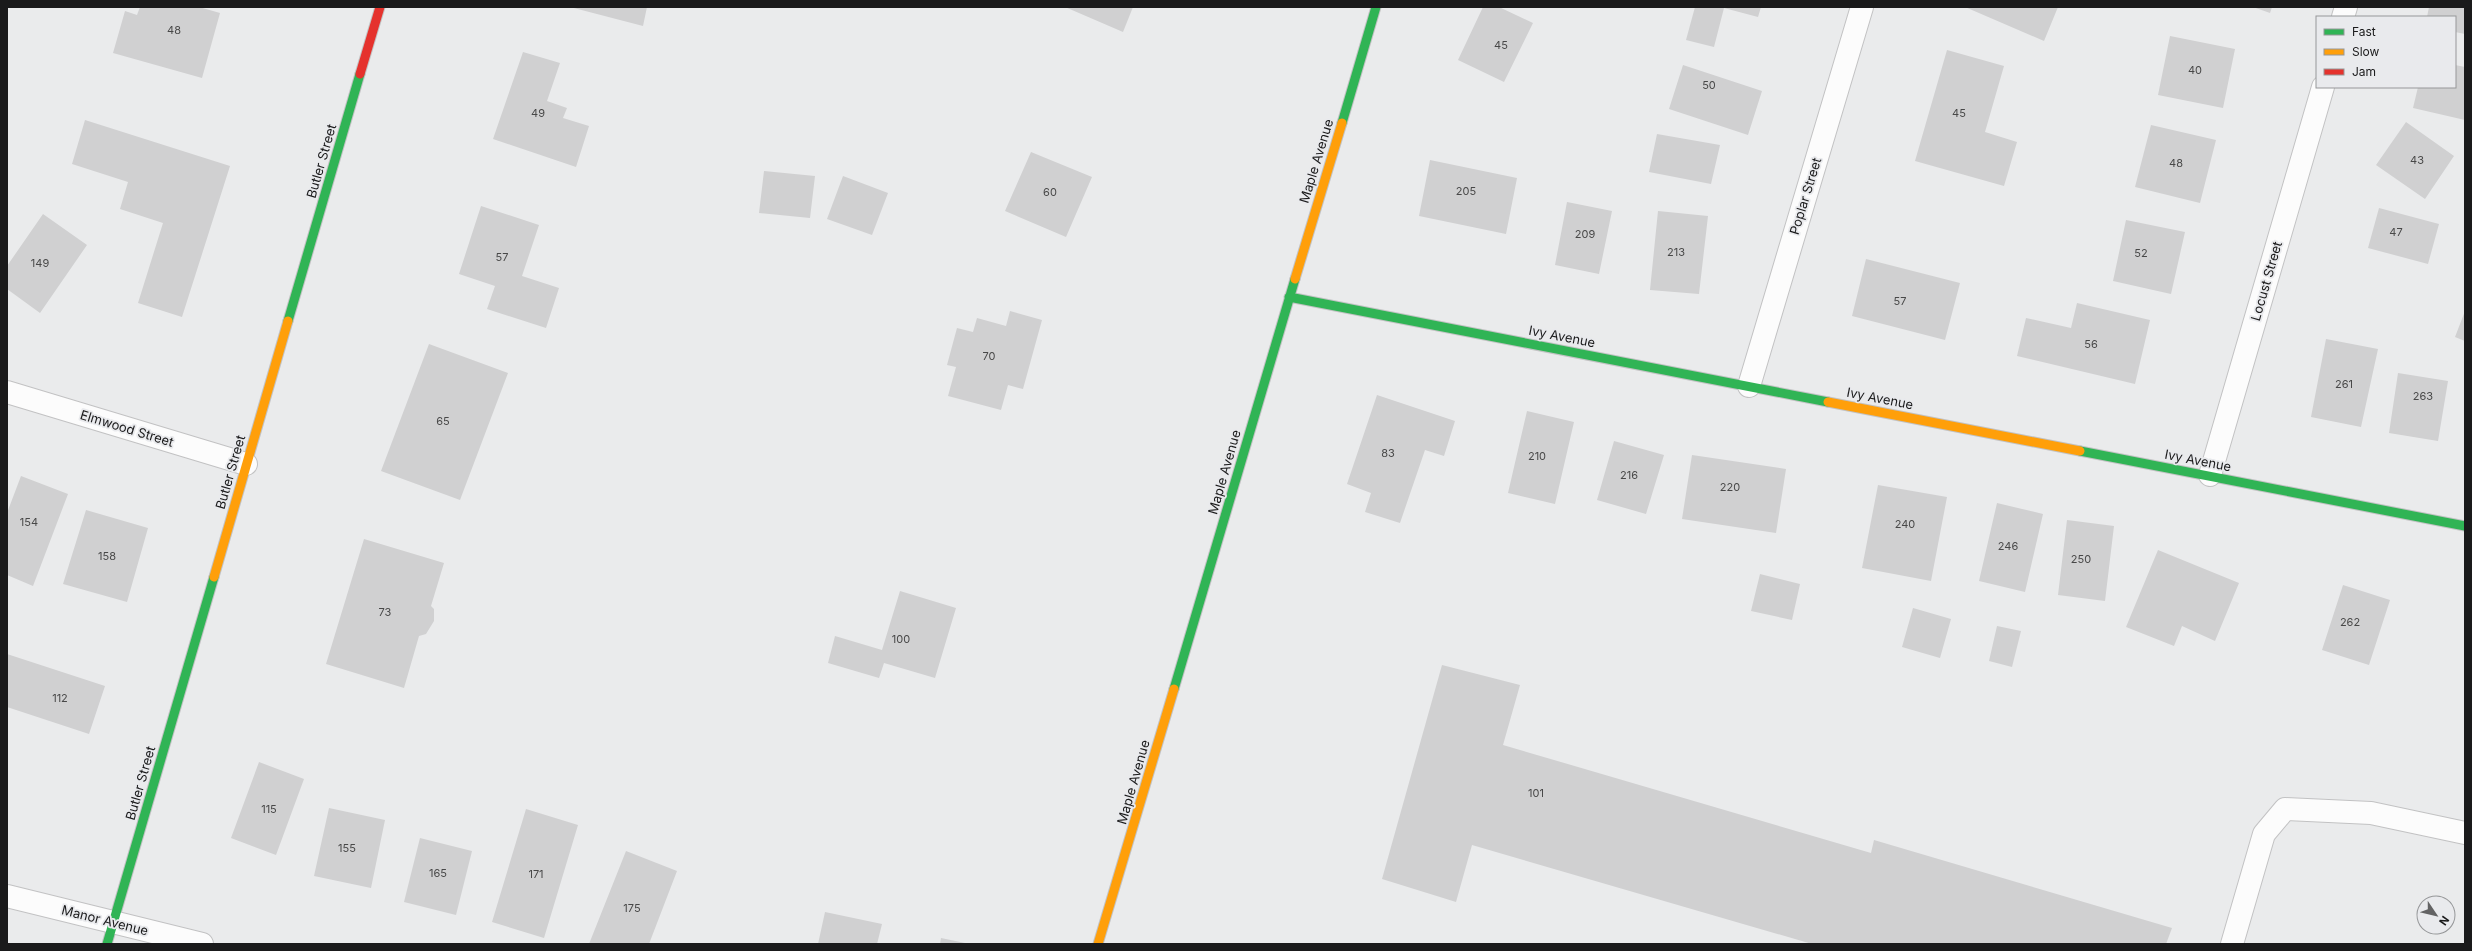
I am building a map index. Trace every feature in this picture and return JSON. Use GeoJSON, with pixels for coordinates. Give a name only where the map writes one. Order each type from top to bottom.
{"type":"FeatureCollection","features":[{"type":"Feature","properties":{"kind":"street","name":"Butler Street"},"geometry":{"type":"LineString","coordinates":[[107,944],[380,7]]}},
{"type":"Feature","properties":{"kind":"street","name":"Maple Avenue"},"geometry":{"type":"LineString","coordinates":[[1098,944],[1376,7]]}},
{"type":"Feature","properties":{"kind":"street","name":"Poplar Street"},"geometry":{"type":"LineString","coordinates":[[1749,386],[1862,7]]}},
{"type":"Feature","properties":{"kind":"street","name":"Locust Street"},"geometry":{"type":"LineString","coordinates":[[2210,475],[2323,88]]}},
{"type":"Feature","properties":{"kind":"street","name":"Ivy Avenue"},"geometry":{"type":"LineString","coordinates":[[1289,297],[2210,475],[2465,526]]}},
{"type":"Feature","properties":{"kind":"street","name":"Elmwood Street"},"geometry":{"type":"LineString","coordinates":[[7,392],[246,464]]}},
{"type":"Feature","properties":{"kind":"street"},"geometry":{"type":"LineString","coordinates":[[2232,944],[2264,834],[2285,809],[2371,813],[2465,833]]}},
{"type":"Feature","properties":{"kind":"street","name":"Manor Avenue"},"geometry":{"type":"LineString","coordinates":[[7,896],[202,944]]}},
{"type":"Feature","properties":{"kind":"building"},"geometry":{"type":"Polygon","coordinates":[[[140,7],[199,7],[220,13],[202,78],[113,53],[125,11],[137,15],[140,7]]]}},
{"type":"Feature","properties":{"kind":"building"},"geometry":{"type":"Polygon","coordinates":[[[570,7],[647,7],[643,26],[570,7]]]}},
{"type":"Feature","properties":{"kind":"building"},"geometry":{"type":"Polygon","coordinates":[[[1065,7],[1133,7],[1123,32],[1065,7]]]}},
{"type":"Feature","properties":{"kind":"building"},"geometry":{"type":"Polygon","coordinates":[[[1483,7],[1499,7],[1533,23],[1504,82],[1458,60],[1483,7]]]}},
{"type":"Feature","properties":{"kind":"building"},"geometry":{"type":"Polygon","coordinates":[[[1695,7],[1761,7],[1758,17],[1724,8],[1714,47],[1686,40],[1695,7]]]}},
{"type":"Feature","properties":{"kind":"building"},"geometry":{"type":"Polygon","coordinates":[[[1965,7],[2058,7],[2044,41],[1965,7]]]}},
{"type":"Feature","properties":{"kind":"building"},"geometry":{"type":"Polygon","coordinates":[[[2253,7],[2272,7],[2270,13],[2253,7]]]}},
{"type":"Feature","properties":{"kind":"building"},"geometry":{"type":"Polygon","coordinates":[[[2429,7],[2465,7],[2465,34],[2456,32],[2456,16],[2427,16],[2429,7]]]}},
{"type":"Feature","properties":{"kind":"building"},"geometry":{"type":"Polygon","coordinates":[[[2170,36],[2235,49],[2223,108],[2158,95],[2170,36]]]}},
{"type":"Feature","properties":{"kind":"building"},"geometry":{"type":"Polygon","coordinates":[[[1947,50],[2004,66],[1985,132],[2017,142],[2004,186],[1915,161],[1947,50]]]}},
{"type":"Feature","properties":{"kind":"building"},"geometry":{"type":"Polygon","coordinates":[[[523,52],[560,63],[547,101],[567,108],[563,118],[589,126],[576,167],[493,139],[523,52]]]}},
{"type":"Feature","properties":{"kind":"building"},"geometry":{"type":"Polygon","coordinates":[[[1683,65],[1762,91],[1748,135],[1669,109],[1683,65]]]}},
{"type":"Feature","properties":{"kind":"building"},"geometry":{"type":"Polygon","coordinates":[[[2456,65],[2465,67],[2465,120],[2413,108],[2418,88],[2456,88],[2456,65]]]}},
{"type":"Feature","properties":{"kind":"building"},"geometry":{"type":"Polygon","coordinates":[[[85,120],[230,166],[182,317],[138,303],[163,223],[120,209],[128,182],[72,164],[85,120]]]}},
{"type":"Feature","properties":{"kind":"building"},"geometry":{"type":"Polygon","coordinates":[[[2406,122],[2454,156],[2425,199],[2376,165],[2406,122]]]}},
{"type":"Feature","properties":{"kind":"building"},"geometry":{"type":"Polygon","coordinates":[[[2151,125],[2216,140],[2200,203],[2135,187],[2151,125]]]}},
{"type":"Feature","properties":{"kind":"building"},"geometry":{"type":"Polygon","coordinates":[[[1657,134],[1720,145],[1711,184],[1649,172],[1657,134]]]}},
{"type":"Feature","properties":{"kind":"building"},"geometry":{"type":"Polygon","coordinates":[[[1031,152],[1092,177],[1066,237],[1005,211],[1031,152]]]}},
{"type":"Feature","properties":{"kind":"building"},"geometry":{"type":"Polygon","coordinates":[[[1430,160],[1517,178],[1506,234],[1419,216],[1430,160]]]}},
{"type":"Feature","properties":{"kind":"building"},"geometry":{"type":"Polygon","coordinates":[[[764,171],[815,176],[810,218],[759,213],[764,171]]]}},
{"type":"Feature","properties":{"kind":"building"},"geometry":{"type":"Polygon","coordinates":[[[843,176],[888,193],[872,235],[827,219],[843,176]]]}},
{"type":"Feature","properties":{"kind":"building"},"geometry":{"type":"Polygon","coordinates":[[[1567,202],[1612,211],[1599,274],[1555,265],[1567,202]]]}},
{"type":"Feature","properties":{"kind":"building"},"geometry":{"type":"Polygon","coordinates":[[[481,206],[539,225],[522,276],[559,288],[546,328],[487,309],[495,286],[459,274],[481,206]]]}},
{"type":"Feature","properties":{"kind":"building"},"geometry":{"type":"Polygon","coordinates":[[[2379,208],[2439,224],[2428,264],[2368,248],[2379,208]]]}},
{"type":"Feature","properties":{"kind":"building"},"geometry":{"type":"Polygon","coordinates":[[[1658,211],[1708,216],[1699,294],[1650,290],[1658,211]]]}},
{"type":"Feature","properties":{"kind":"building"},"geometry":{"type":"Polygon","coordinates":[[[43,214],[87,245],[40,313],[7,289],[7,266],[43,214]]]}},
{"type":"Feature","properties":{"kind":"building"},"geometry":{"type":"Polygon","coordinates":[[[2126,220],[2185,232],[2171,294],[2113,281],[2126,220]]]}},
{"type":"Feature","properties":{"kind":"building"},"geometry":{"type":"Polygon","coordinates":[[[1866,259],[1960,283],[1945,340],[1852,316],[1866,259]]]}},
{"type":"Feature","properties":{"kind":"building"},"geometry":{"type":"Polygon","coordinates":[[[2077,303],[2150,320],[2135,384],[2017,356],[2026,318],[2071,328],[2077,303]]]}},
{"type":"Feature","properties":{"kind":"building"},"geometry":{"type":"Polygon","coordinates":[[[1010,311],[1042,320],[1023,389],[1008,385],[1001,410],[948,396],[956,367],[947,365],[957,328],[973,332],[977,318],[1006,326],[1010,311]]]}},
{"type":"Feature","properties":{"kind":"building"},"geometry":{"type":"Polygon","coordinates":[[[2465,311],[2465,341],[2455,337],[2465,311]]]}},
{"type":"Feature","properties":{"kind":"building"},"geometry":{"type":"Polygon","coordinates":[[[2326,339],[2378,349],[2361,427],[2311,417],[2326,339]]]}},
{"type":"Feature","properties":{"kind":"building"},"geometry":{"type":"Polygon","coordinates":[[[429,344],[508,373],[460,500],[381,471],[429,344]]]}},
{"type":"Feature","properties":{"kind":"building"},"geometry":{"type":"Polygon","coordinates":[[[2398,373],[2448,381],[2438,441],[2389,433],[2398,373]]]}},
{"type":"Feature","properties":{"kind":"building"},"geometry":{"type":"Polygon","coordinates":[[[1377,395],[1455,421],[1444,456],[1425,450],[1400,523],[1365,512],[1371,493],[1347,484],[1377,395]]]}},
{"type":"Feature","properties":{"kind":"building"},"geometry":{"type":"Polygon","coordinates":[[[1527,411],[1574,422],[1555,504],[1508,493],[1527,411]]]}},
{"type":"Feature","properties":{"kind":"building"},"geometry":{"type":"Polygon","coordinates":[[[1614,441],[1664,455],[1646,514],[1597,500],[1614,441]]]}},
{"type":"Feature","properties":{"kind":"building"},"geometry":{"type":"Polygon","coordinates":[[[1692,455],[1786,469],[1776,533],[1682,519],[1692,455]]]}},
{"type":"Feature","properties":{"kind":"building"},"geometry":{"type":"Polygon","coordinates":[[[21,476],[68,494],[33,586],[7,575],[7,513],[21,476]]]}},
{"type":"Feature","properties":{"kind":"building"},"geometry":{"type":"Polygon","coordinates":[[[1878,485],[1947,497],[1931,581],[1862,568],[1878,485]]]}},
{"type":"Feature","properties":{"kind":"building"},"geometry":{"type":"Polygon","coordinates":[[[1997,503],[2043,514],[2025,592],[1979,581],[1997,503]]]}},
{"type":"Feature","properties":{"kind":"building"},"geometry":{"type":"Polygon","coordinates":[[[86,510],[148,528],[127,602],[63,584],[86,510]]]}},
{"type":"Feature","properties":{"kind":"building"},"geometry":{"type":"Polygon","coordinates":[[[2067,520],[2114,526],[2105,601],[2058,595],[2067,520]]]}},
{"type":"Feature","properties":{"kind":"building"},"geometry":{"type":"Polygon","coordinates":[[[364,539],[444,563],[431,606],[434,609],[434,621],[426,634],[419,636],[404,688],[326,664],[364,539]]]}},
{"type":"Feature","properties":{"kind":"building"},"geometry":{"type":"Polygon","coordinates":[[[2158,550],[2239,583],[2215,641],[2182,626],[2174,646],[2126,627],[2158,550]]]}},
{"type":"Feature","properties":{"kind":"building"},"geometry":{"type":"Polygon","coordinates":[[[1760,574],[1800,584],[1792,620],[1751,611],[1760,574]]]}},
{"type":"Feature","properties":{"kind":"building"},"geometry":{"type":"Polygon","coordinates":[[[2343,585],[2390,600],[2369,665],[2322,650],[2343,585]]]}},
{"type":"Feature","properties":{"kind":"building"},"geometry":{"type":"Polygon","coordinates":[[[900,591],[956,608],[935,678],[884,663],[879,678],[828,663],[835,636],[882,650],[900,591]]]}},
{"type":"Feature","properties":{"kind":"building"},"geometry":{"type":"Polygon","coordinates":[[[1913,608],[1951,619],[1940,658],[1902,647],[1913,608]]]}},
{"type":"Feature","properties":{"kind":"building"},"geometry":{"type":"Polygon","coordinates":[[[1997,626],[2021,631],[2012,667],[1989,661],[1997,626]]]}},
{"type":"Feature","properties":{"kind":"building"},"geometry":{"type":"Polygon","coordinates":[[[7,654],[105,686],[89,734],[7,707],[7,654]]]}},
{"type":"Feature","properties":{"kind":"building"},"geometry":{"type":"Polygon","coordinates":[[[1442,665],[1520,685],[1503,745],[1871,853],[1874,840],[2172,928],[2166,944],[1812,944],[1472,845],[1456,902],[1382,879],[1442,665]]]}},
{"type":"Feature","properties":{"kind":"building"},"geometry":{"type":"Polygon","coordinates":[[[259,762],[304,779],[276,855],[231,838],[259,762]]]}},
{"type":"Feature","properties":{"kind":"building"},"geometry":{"type":"Polygon","coordinates":[[[329,808],[385,820],[371,888],[314,876],[329,808]]]}},
{"type":"Feature","properties":{"kind":"building"},"geometry":{"type":"Polygon","coordinates":[[[526,809],[578,825],[544,938],[492,922],[526,809]]]}},
{"type":"Feature","properties":{"kind":"building"},"geometry":{"type":"Polygon","coordinates":[[[420,838],[472,851],[456,915],[404,902],[420,838]]]}},
{"type":"Feature","properties":{"kind":"building"},"geometry":{"type":"Polygon","coordinates":[[[626,851],[677,871],[649,944],[589,944],[626,851]]]}},
{"type":"Feature","properties":{"kind":"building"},"geometry":{"type":"Polygon","coordinates":[[[825,912],[882,924],[877,944],[818,944],[825,912]]]}},
{"type":"Feature","properties":{"kind":"building"},"geometry":{"type":"Polygon","coordinates":[[[941,938],[965,943],[965,944],[940,944],[941,938]]]}},
{"type":"Feature","properties":{"kind":"traffic: fast"},"geometry":{"type":"LineString","coordinates":[[1342,123],[1376,7]]}},
{"type":"Feature","properties":{"kind":"traffic: fast"},"geometry":{"type":"LineString","coordinates":[[288,321],[360,74]]}},
{"type":"Feature","properties":{"kind":"traffic: fast"},"geometry":{"type":"LineString","coordinates":[[1174,689],[1295,279]]}},
{"type":"Feature","properties":{"kind":"traffic: fast"},"geometry":{"type":"LineString","coordinates":[[1289,297],[1828,402]]}},
{"type":"Feature","properties":{"kind":"traffic: fast"},"geometry":{"type":"LineString","coordinates":[[2080,451],[2465,526]]}},
{"type":"Feature","properties":{"kind":"traffic: fast"},"geometry":{"type":"LineString","coordinates":[[107,944],[214,577]]}},
{"type":"Feature","properties":{"kind":"traffic: slow"},"geometry":{"type":"LineString","coordinates":[[1295,279],[1342,123]]}},
{"type":"Feature","properties":{"kind":"traffic: slow"},"geometry":{"type":"LineString","coordinates":[[214,577],[288,321]]}},
{"type":"Feature","properties":{"kind":"traffic: slow"},"geometry":{"type":"LineString","coordinates":[[1828,402],[2080,451]]}},
{"type":"Feature","properties":{"kind":"traffic: slow"},"geometry":{"type":"LineString","coordinates":[[1098,944],[1174,689]]}},
{"type":"Feature","properties":{"kind":"traffic: jam"},"geometry":{"type":"LineString","coordinates":[[360,74],[380,7]]}}]}
